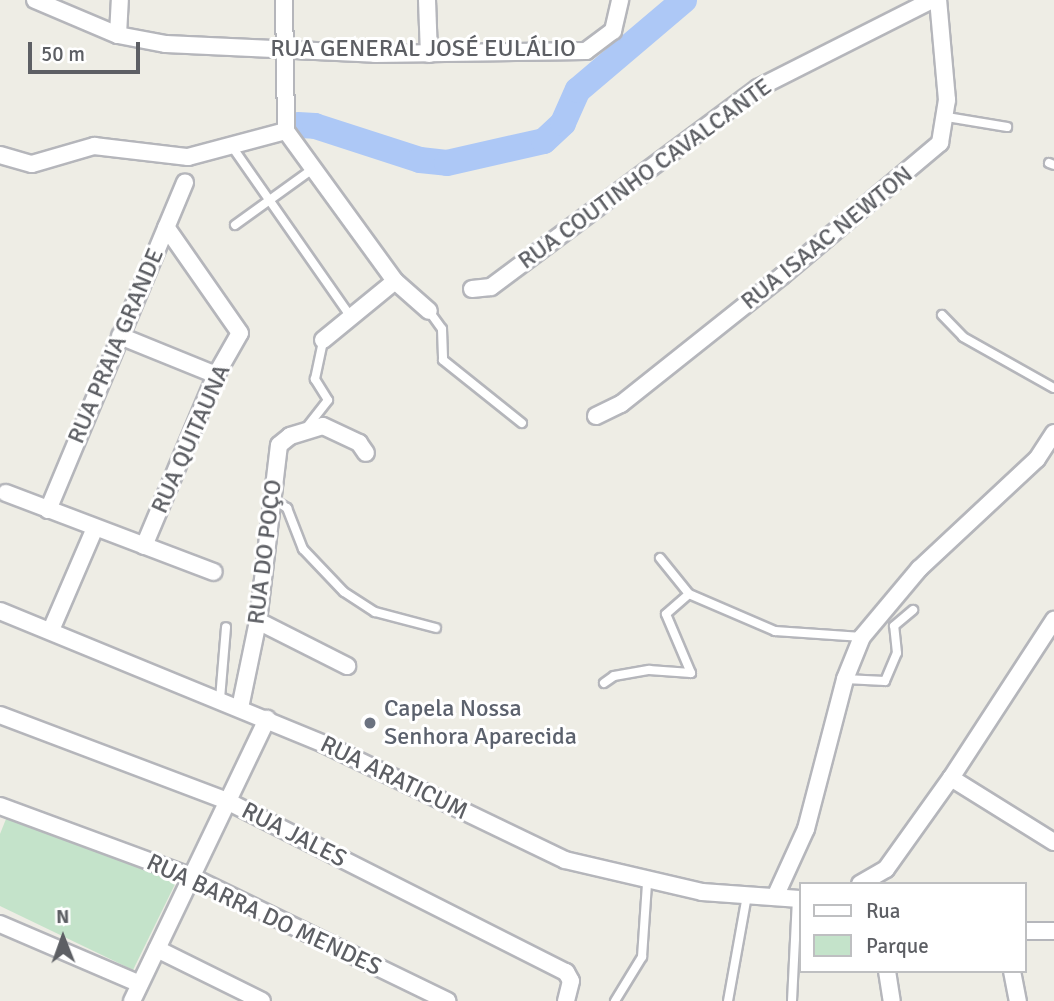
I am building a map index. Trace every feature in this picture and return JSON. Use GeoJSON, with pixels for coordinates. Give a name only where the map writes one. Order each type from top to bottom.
{"type":"FeatureCollection","features":[{"type":"Feature","properties":{"kind":"street","name":"RUA GENERAL JOSÉ EULÁLIO"},"geometry":{"type":"LineString","coordinates":[[35,0],[118,35],[201,48],[429,54],[586,51],[613,31],[621,0]]}},
{"type":"Feature","properties":{"kind":"street"},"geometry":{"type":"LineString","coordinates":[[118,35],[120,0]]}},
{"type":"Feature","properties":{"kind":"street"},"geometry":{"type":"LineString","coordinates":[[284,0],[282,50],[286,131],[396,281],[429,311]]}},
{"type":"Feature","properties":{"kind":"street"},"geometry":{"type":"LineString","coordinates":[[427,0],[429,54]]}},
{"type":"Feature","properties":{"kind":"street","name":"RUA COUTINHO CAVALCANTE"},"geometry":{"type":"LineString","coordinates":[[472,289],[491,287],[758,88],[932,0]]}},
{"type":"Feature","properties":{"kind":"street","name":"RUA ISAAC NEWTON"},"geometry":{"type":"LineString","coordinates":[[596,416],[621,404],[907,174],[940,143],[947,117],[938,0]]}},
{"type":"Feature","properties":{"kind":"street"},"geometry":{"type":"LineString","coordinates":[[0,155],[32,164],[94,146],[188,157],[233,148],[286,131]]}},
{"type":"Feature","properties":{"kind":"street","name":"RUA PRAIA GRANDE"},"geometry":{"type":"LineString","coordinates":[[48,510],[185,182]]}},
{"type":"Feature","properties":{"kind":"street","name":"RUA QUITAUNA"},"geometry":{"type":"LineString","coordinates":[[144,546],[216,375],[240,333],[166,228]]}},
{"type":"Feature","properties":{"kind":"street"},"geometry":{"type":"LineString","coordinates":[[323,340],[349,314],[396,281]]}},
{"type":"Feature","properties":{"kind":"street"},"geometry":{"type":"LineString","coordinates":[[120,336],[216,375]]}},
{"type":"Feature","properties":{"kind":"street","name":"RUA DO POÇO"},"geometry":{"type":"LineString","coordinates":[[240,708],[258,621],[279,445],[306,429],[323,426],[359,443],[366,453]]}},
{"type":"Feature","properties":{"kind":"street"},"geometry":{"type":"LineString","coordinates":[[775,897],[806,829],[845,679],[862,637],[919,569],[1037,459],[1054,433]]}},
{"type":"Feature","properties":{"kind":"street"},"geometry":{"type":"LineString","coordinates":[[6,493],[214,572]]}},
{"type":"Feature","properties":{"kind":"street"},"geometry":{"type":"LineString","coordinates":[[51,629],[95,528]]}},
{"type":"Feature","properties":{"kind":"street","name":"RUA ARATICUM"},"geometry":{"type":"LineString","coordinates":[[0,611],[51,629],[267,719],[557,856],[648,883],[799,899]]}},
{"type":"Feature","properties":{"kind":"street"},"geometry":{"type":"LineString","coordinates":[[867,882],[887,876],[1054,620]]}},
{"type":"Feature","properties":{"kind":"street"},"geometry":{"type":"LineString","coordinates":[[258,621],[347,666]]}},
{"type":"Feature","properties":{"kind":"street","name":"RUA JALES"},"geometry":{"type":"LineString","coordinates":[[0,715],[227,801],[566,972],[570,984],[566,1001]]}},
{"type":"Feature","properties":{"kind":"street"},"geometry":{"type":"LineString","coordinates":[[132,1001],[267,719]]}},
{"type":"Feature","properties":{"kind":"street"},"geometry":{"type":"LineString","coordinates":[[951,778],[1054,842]]}},
{"type":"Feature","properties":{"kind":"street","name":"RUA BARRA DO MENDES"},"geometry":{"type":"LineString","coordinates":[[0,806],[192,877],[447,1001]]}},
{"type":"Feature","properties":{"kind":"street"},"geometry":{"type":"LineString","coordinates":[[0,924],[139,984]]}},
{"type":"Feature","properties":{"kind":"street"},"geometry":{"type":"LineString","coordinates":[[1026,931],[1054,931]]}},
{"type":"Feature","properties":{"kind":"street"},"geometry":{"type":"LineString","coordinates":[[157,949],[262,1001]]}},
{"type":"Feature","properties":{"kind":"street"},"geometry":{"type":"LineString","coordinates":[[887,973],[892,1001]]}},
{"type":"Feature","properties":{"kind":"street"},"geometry":{"type":"LineString","coordinates":[[1012,973],[1018,1001]]}},
{"type":"Feature","properties":{"kind":"lane"},"geometry":{"type":"LineString","coordinates":[[947,117],[1007,127]]}},
{"type":"Feature","properties":{"kind":"lane"},"geometry":{"type":"LineString","coordinates":[[233,148],[349,314]]}},
{"type":"Feature","properties":{"kind":"lane"},"geometry":{"type":"LineString","coordinates":[[235,225],[314,168]]}},
{"type":"Feature","properties":{"kind":"lane"},"geometry":{"type":"LineString","coordinates":[[429,311],[442,329],[443,360],[522,423]]}},
{"type":"Feature","properties":{"kind":"lane"},"geometry":{"type":"LineString","coordinates":[[942,316],[963,337],[1054,388]]}},
{"type":"Feature","properties":{"kind":"lane"},"geometry":{"type":"LineString","coordinates":[[306,429],[328,402],[315,379],[323,340]]}},
{"type":"Feature","properties":{"kind":"lane"},"geometry":{"type":"LineString","coordinates":[[273,499],[287,508],[305,552],[344,592],[375,612],[436,628]]}},
{"type":"Feature","properties":{"kind":"lane"},"geometry":{"type":"LineString","coordinates":[[660,558],[689,594],[775,631],[862,637]]}},
{"type":"Feature","properties":{"kind":"lane"},"geometry":{"type":"LineString","coordinates":[[604,683],[614,676],[649,670],[691,673],[666,614],[689,594]]}},
{"type":"Feature","properties":{"kind":"lane"},"geometry":{"type":"LineString","coordinates":[[845,679],[885,681],[897,653],[894,626],[913,610]]}},
{"type":"Feature","properties":{"kind":"lane"},"geometry":{"type":"LineString","coordinates":[[220,699],[226,627]]}},
{"type":"Feature","properties":{"kind":"lane"},"geometry":{"type":"LineString","coordinates":[[615,1001],[642,957],[648,883]]}},
{"type":"Feature","properties":{"kind":"lane"},"geometry":{"type":"LineString","coordinates":[[728,1001],[747,895]]}},
{"type":"Feature","properties":{"kind":"lane"},"geometry":{"type":"LineString","coordinates":[[792,1001],[799,899]]}},
{"type":"Feature","properties":{"kind":"green space"},"geometry":{"type":"Polygon","coordinates":[[[8,814],[179,876],[133,970],[0,906],[0,834],[8,814]]]}},
{"type":"Feature","properties":{"kind":"waterway"},"geometry":{"type":"LineString","coordinates":[[298,125],[315,126],[420,160],[447,163],[544,141],[563,123],[578,90],[684,0]]}},
{"type":"Feature","properties":{"kind":"place","name":"Capela Nossa Senhora Aparecida"},"geometry":{"type":"Point","coordinates":[370,723]}}]}
